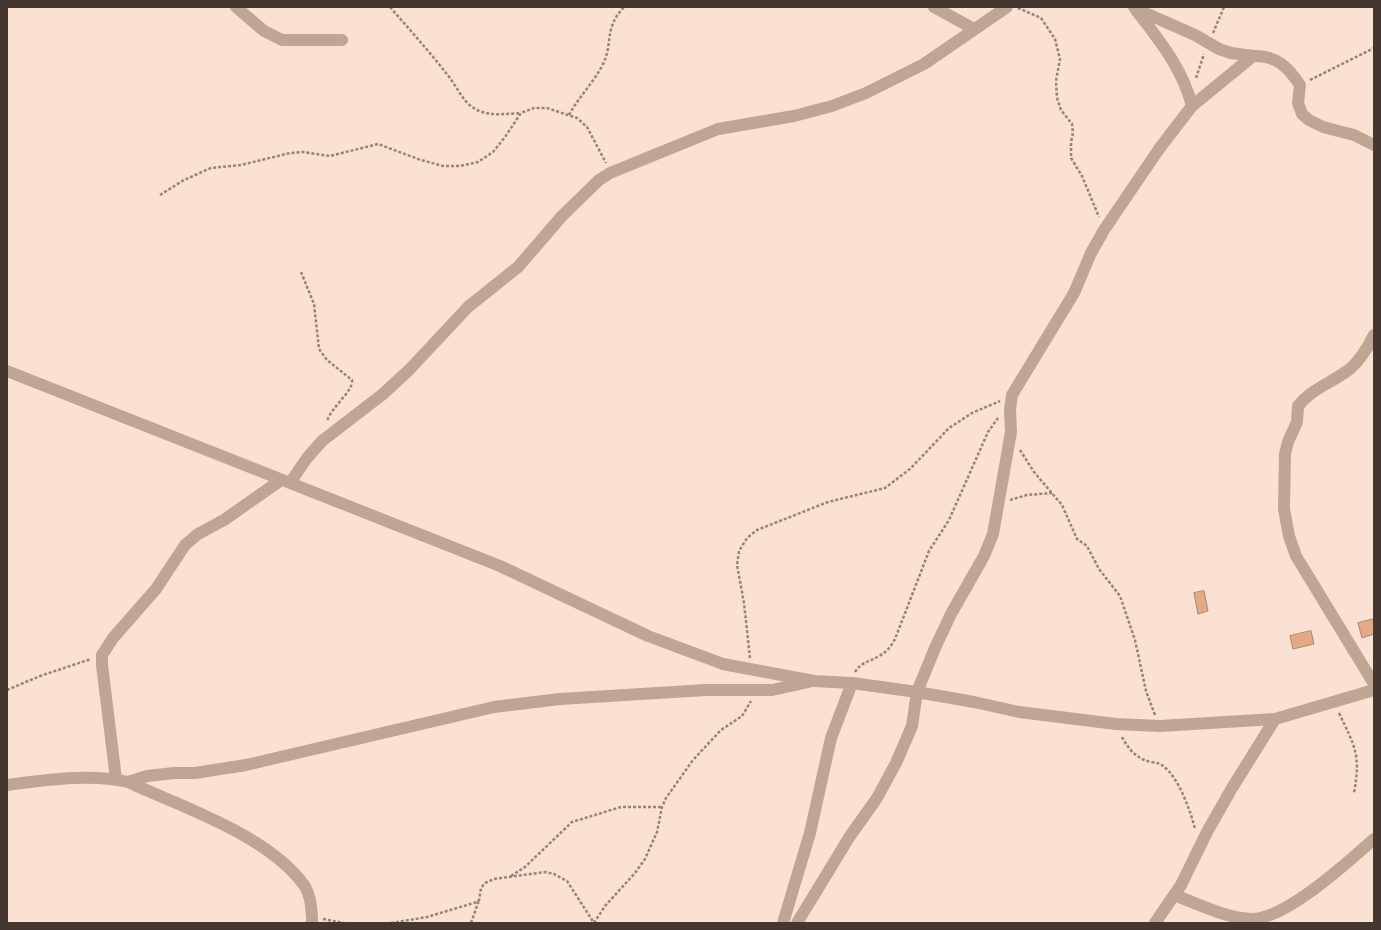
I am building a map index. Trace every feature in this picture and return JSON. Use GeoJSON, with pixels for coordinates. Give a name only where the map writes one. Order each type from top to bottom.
{"type":"FeatureCollection","features":[{"type":"Feature","properties":{"kind":"street"},"geometry":{"type":"LineString","coordinates":[[236,7],[264,31],[282,40],[342,40]]}},
{"type":"Feature","properties":{"kind":"street"},"geometry":{"type":"LineString","coordinates":[[934,7],[974,29]]}},
{"type":"Feature","properties":{"kind":"street"},"geometry":{"type":"LineString","coordinates":[[116,779],[102,655],[113,638],[156,589],[185,545],[198,534],[286,482],[322,440],[382,394],[409,370],[468,307],[518,267],[562,216],[599,180],[610,173],[718,129],[794,116],[832,106],[866,93],[924,64],[1007,7]]}},
{"type":"Feature","properties":{"kind":"street"},"geometry":{"type":"LineString","coordinates":[[1135,8],[1174,61],[1191,101]]}},
{"type":"Feature","properties":{"kind":"street"},"geometry":{"type":"LineString","coordinates":[[1135,8],[1231,53],[1253,56],[1264,55],[1276,60],[1288,68],[1300,84],[1298,103],[1302,114],[1323,127],[1354,135],[1374,144]]}},
{"type":"Feature","properties":{"kind":"street"},"geometry":{"type":"LineString","coordinates":[[797,923],[850,836],[877,798],[896,763],[912,726],[918,692],[951,614],[984,556],[993,534],[1011,432],[1010,409],[1012,395],[1074,293],[1091,253],[1104,230],[1191,101],[1253,56]]}},
{"type":"Feature","properties":{"kind":"street"},"geometry":{"type":"LineString","coordinates":[[1374,335],[1364,354],[1351,368],[1310,393],[1298,406],[1297,422],[1288,442],[1283,489],[1286,522],[1296,556],[1374,684]]}},
{"type":"Feature","properties":{"kind":"street"},"geometry":{"type":"LineString","coordinates":[[7,371],[500,566],[655,638],[696,655],[751,670],[814,681],[852,683],[918,692],[1019,712],[1116,724],[1160,726],[1275,719],[1334,703],[1374,690]]}},
{"type":"Feature","properties":{"kind":"street"},"geometry":{"type":"LineString","coordinates":[[128,782],[147,776],[174,773],[195,773],[246,765],[494,707],[560,699],[706,690],[772,690],[814,681]]}},
{"type":"Feature","properties":{"kind":"street"},"geometry":{"type":"LineString","coordinates":[[783,923],[810,833],[831,738],[852,683]]}},
{"type":"Feature","properties":{"kind":"street"},"geometry":{"type":"LineString","coordinates":[[1155,923],[1188,872],[1241,773],[1275,719]]}},
{"type":"Feature","properties":{"kind":"street"},"geometry":{"type":"LineString","coordinates":[[7,785],[43,780],[116,779],[128,782],[225,826],[280,860],[304,885],[309,896],[312,919]]}},
{"type":"Feature","properties":{"kind":"street"},"geometry":{"type":"LineString","coordinates":[[1174,895],[1231,915],[1254,919],[1272,914],[1289,906],[1312,891],[1374,839]]}},
{"type":"Feature","properties":{"kind":"path"},"geometry":{"type":"LineString","coordinates":[[390,7],[447,74],[465,100],[472,107],[483,112],[498,114],[521,113],[534,108],[547,108],[577,118],[587,127],[610,173]]}},
{"type":"Feature","properties":{"kind":"path"},"geometry":{"type":"LineString","coordinates":[[569,115],[578,99],[601,68],[606,58],[610,29],[624,7]]}},
{"type":"Feature","properties":{"kind":"path"},"geometry":{"type":"LineString","coordinates":[[1014,7],[1041,18],[1055,39],[1060,59],[1056,82],[1057,98],[1061,110],[1072,124],[1073,133],[1071,158],[1082,176],[1104,230]]}},
{"type":"Feature","properties":{"kind":"path"},"geometry":{"type":"LineString","coordinates":[[1191,101],[1208,42],[1224,7]]}},
{"type":"Feature","properties":{"kind":"path"},"geometry":{"type":"LineString","coordinates":[[1300,84],[1329,72],[1374,48]]}},
{"type":"Feature","properties":{"kind":"path"},"geometry":{"type":"LineString","coordinates":[[160,195],[184,180],[211,168],[241,165],[290,153],[303,152],[330,156],[378,144],[421,160],[443,166],[460,166],[478,162],[493,152],[505,138],[515,120],[521,113]]}},
{"type":"Feature","properties":{"kind":"path"},"geometry":{"type":"LineString","coordinates":[[301,272],[314,304],[319,349],[322,356],[352,380],[350,388],[330,412],[322,440]]}},
{"type":"Feature","properties":{"kind":"path"},"geometry":{"type":"LineString","coordinates":[[751,670],[744,603],[736,565],[739,551],[747,538],[757,530],[828,502],[885,488],[910,469],[949,428],[972,413],[1012,395]]}},
{"type":"Feature","properties":{"kind":"path"},"geometry":{"type":"LineString","coordinates":[[852,683],[859,666],[878,657],[889,649],[895,639],[928,551],[949,520],[988,432],[995,420],[1010,409]]}},
{"type":"Feature","properties":{"kind":"path"},"geometry":{"type":"LineString","coordinates":[[1011,432],[1027,461],[1065,512],[1078,539],[1087,546],[1099,569],[1120,596],[1134,640],[1146,691],[1160,726]]}},
{"type":"Feature","properties":{"kind":"path"},"geometry":{"type":"LineString","coordinates":[[998,504],[1027,495],[1052,493]]}},
{"type":"Feature","properties":{"kind":"path"},"geometry":{"type":"LineString","coordinates":[[7,690],[40,676],[102,655]]}},
{"type":"Feature","properties":{"kind":"path"},"geometry":{"type":"LineString","coordinates":[[471,923],[479,900],[481,888],[485,883],[494,879],[545,872],[560,876],[570,885],[594,923],[605,906],[635,873],[645,859],[657,832],[662,807],[666,798],[693,760],[721,730],[736,721],[745,712],[751,701],[753,691]]}},
{"type":"Feature","properties":{"kind":"path"},"geometry":{"type":"LineString","coordinates":[[1334,703],[1358,754],[1354,793]]}},
{"type":"Feature","properties":{"kind":"path"},"geometry":{"type":"LineString","coordinates":[[1116,724],[1131,751],[1138,757],[1162,764],[1171,775],[1191,813],[1199,849]]}},
{"type":"Feature","properties":{"kind":"path"},"geometry":{"type":"LineString","coordinates":[[507,878],[525,867],[572,822],[621,807],[662,807]]}},
{"type":"Feature","properties":{"kind":"path"},"geometry":{"type":"LineString","coordinates":[[391,923],[427,917],[472,904],[479,900]]}},
{"type":"Feature","properties":{"kind":"path"},"geometry":{"type":"LineString","coordinates":[[312,919],[344,923]]}},
{"type":"Feature","properties":{"kind":"building"},"geometry":{"type":"Polygon","coordinates":[[[1204,591],[1208,611],[1198,614],[1194,593],[1204,591]]]}},
{"type":"Feature","properties":{"kind":"building"},"geometry":{"type":"Polygon","coordinates":[[[1374,619],[1374,634],[1362,638],[1358,623],[1374,619]]]}},
{"type":"Feature","properties":{"kind":"building"},"geometry":{"type":"Polygon","coordinates":[[[1311,631],[1314,644],[1293,649],[1290,636],[1311,631]]]}}]}
